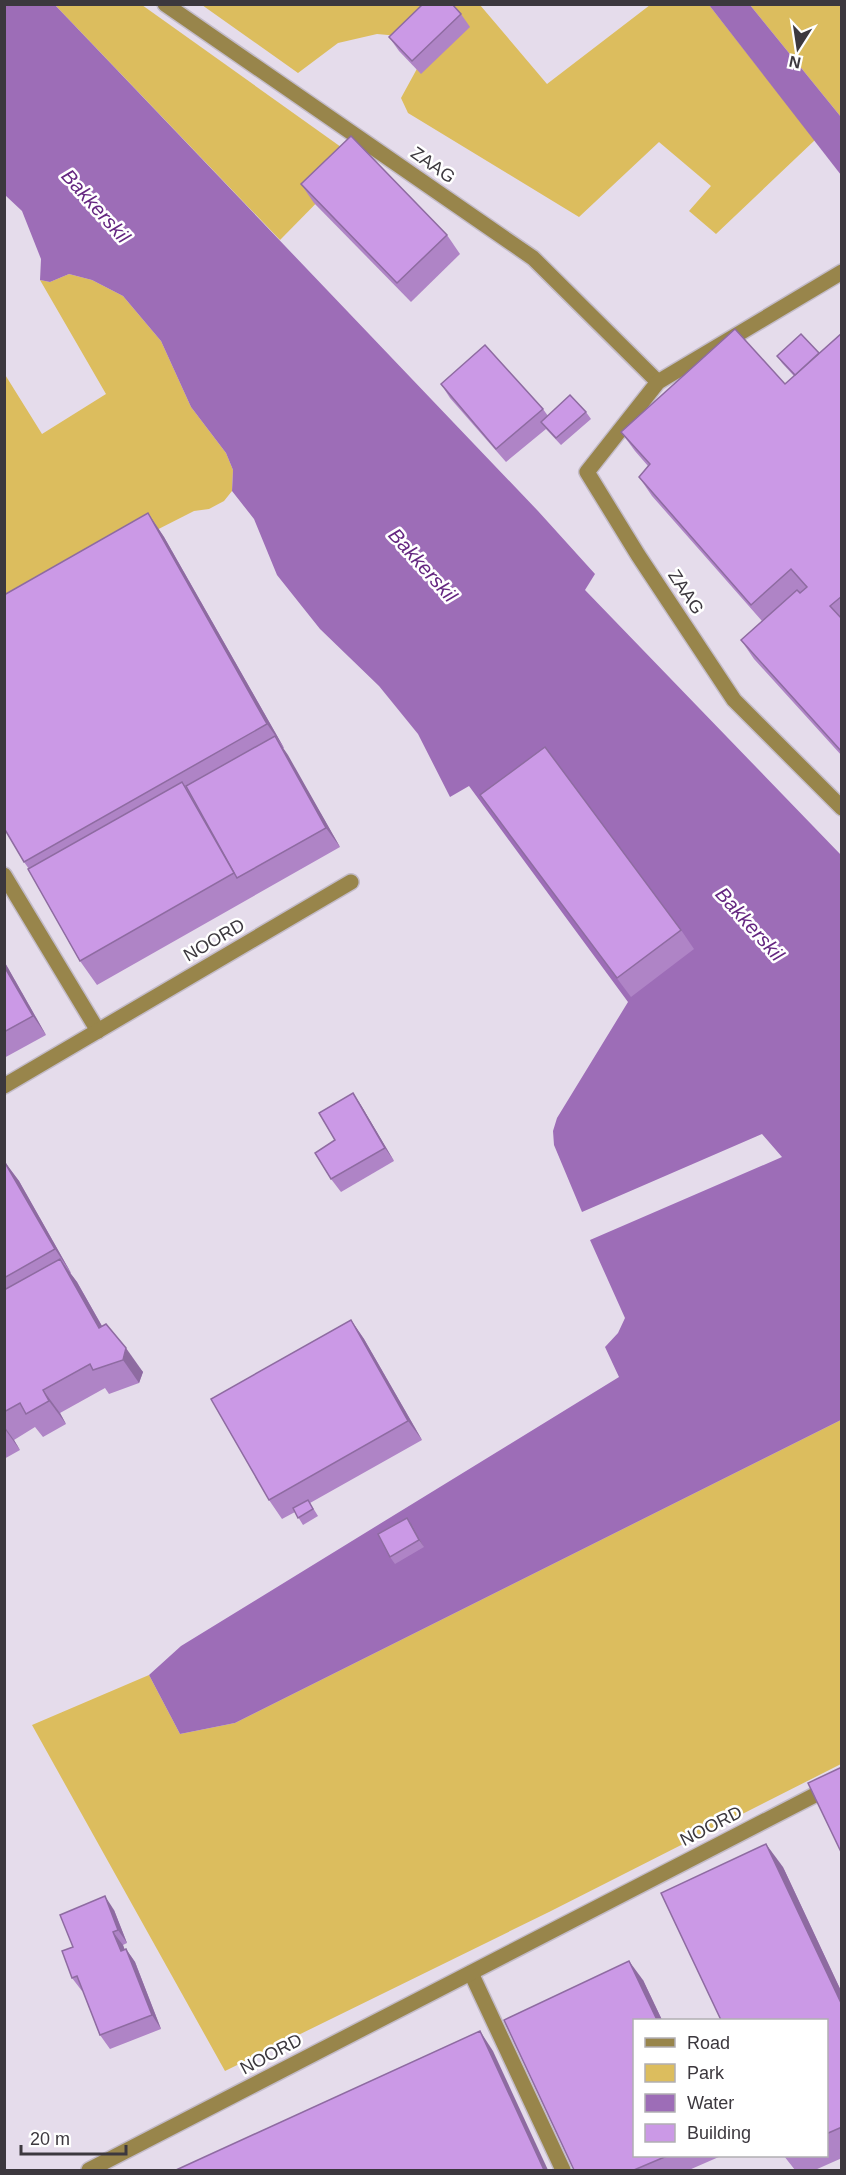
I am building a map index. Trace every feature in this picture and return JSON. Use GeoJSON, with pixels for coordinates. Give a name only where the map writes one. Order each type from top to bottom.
{"type":"FeatureCollection","features":[{"type":"Feature","properties":{"kind":"street","name":"ZAAG"},"geometry":{"type":"LineString","coordinates":[[165,4],[533,258],[658,382]]}},
{"type":"Feature","properties":{"kind":"street","name":"ZAAG"},"geometry":{"type":"LineString","coordinates":[[842,272],[658,382],[587,472],[638,555],[734,700],[842,808]]}},
{"type":"Feature","properties":{"kind":"street"},"geometry":{"type":"LineString","coordinates":[[4,875],[98,1031]]}},
{"type":"Feature","properties":{"kind":"street","name":"NOORD"},"geometry":{"type":"LineString","coordinates":[[4,1086],[351,882]]}},
{"type":"Feature","properties":{"kind":"street","name":"NOORD"},"geometry":{"type":"LineString","coordinates":[[89,2170],[842,1781]]}},
{"type":"Feature","properties":{"kind":"street"},"geometry":{"type":"LineString","coordinates":[[471,1972],[563,2170]]}},
{"type":"Feature","properties":{"kind":"green space"},"geometry":{"type":"Polygon","coordinates":[[[55,5],[142,5],[348,152],[342,177],[280,240],[55,5]]]}},
{"type":"Feature","properties":{"kind":"green space"},"geometry":{"type":"Polygon","coordinates":[[[202,5],[480,5],[547,84],[650,5],[709,5],[815,140],[716,234],[689,211],[711,186],[659,142],[579,217],[408,113],[401,98],[419,65],[399,36],[377,34],[338,43],[298,73],[202,5]]]}},
{"type":"Feature","properties":{"kind":"green space"},"geometry":{"type":"Polygon","coordinates":[[[750,5],[841,5],[841,117],[750,5]]]}},
{"type":"Feature","properties":{"kind":"green space"},"geometry":{"type":"Polygon","coordinates":[[[69,274],[92,280],[123,296],[161,341],[191,407],[226,453],[233,470],[232,491],[224,501],[209,509],[194,511],[5,607],[4,373],[42,434],[106,394],[40,280],[50,282],[69,274]]]}},
{"type":"Feature","properties":{"kind":"green space"},"geometry":{"type":"Polygon","coordinates":[[[841,1420],[841,1764],[549,1912],[225,2071],[32,1725],[149,1675],[180,1734],[235,1723],[841,1420]]]}},
{"type":"Feature","properties":{"kind":"water","name":"Bakkerskil"},"geometry":{"type":"Polygon","coordinates":[[[4,5],[55,5],[538,511],[595,574],[585,590],[841,855],[841,1420],[235,1723],[180,1734],[149,1675],[181,1646],[619,1377],[605,1347],[618,1333],[625,1318],[590,1240],[782,1157],[762,1134],[582,1212],[554,1145],[553,1131],[557,1118],[628,1002],[469,786],[450,797],[418,734],[379,686],[320,629],[277,575],[254,519],[232,491],[233,470],[226,453],[191,407],[161,341],[123,296],[92,280],[69,274],[50,282],[40,280],[41,259],[22,211],[5,195],[4,5]]]}},
{"type":"Feature","properties":{"kind":"water"},"geometry":{"type":"Polygon","coordinates":[[[709,5],[750,5],[841,117],[841,175],[709,5]]]}},
{"type":"Feature","properties":{"kind":"building"},"geometry":{"type":"Polygon","coordinates":[[[423,4],[452,4],[461,14],[412,61],[389,37],[423,4]]]}},
{"type":"Feature","properties":{"kind":"building"},"geometry":{"type":"Polygon","coordinates":[[[351,136],[447,235],[397,283],[301,184],[351,136]]]}},
{"type":"Feature","properties":{"kind":"building"},"geometry":{"type":"Polygon","coordinates":[[[735,329],[785,384],[842,333],[842,596],[830,606],[842,619],[842,752],[741,640],[797,590],[800,593],[807,587],[791,569],[751,605],[639,477],[650,464],[621,432],[735,329]]]}},
{"type":"Feature","properties":{"kind":"building"},"geometry":{"type":"Polygon","coordinates":[[[801,334],[819,353],[795,375],[777,356],[801,334]]]}},
{"type":"Feature","properties":{"kind":"building"},"geometry":{"type":"Polygon","coordinates":[[[485,345],[543,409],[496,449],[441,384],[485,345]]]}},
{"type":"Feature","properties":{"kind":"building"},"geometry":{"type":"Polygon","coordinates":[[[570,395],[586,412],[556,438],[541,422],[570,395]]]}},
{"type":"Feature","properties":{"kind":"building"},"geometry":{"type":"Polygon","coordinates":[[[148,513],[267,724],[24,862],[4,828],[4,595],[148,513]]]}},
{"type":"Feature","properties":{"kind":"building"},"geometry":{"type":"Polygon","coordinates":[[[275,736],[326,828],[237,878],[186,786],[275,736]]]}},
{"type":"Feature","properties":{"kind":"building"},"geometry":{"type":"Polygon","coordinates":[[[545,747],[681,930],[617,978],[480,795],[545,747]]]}},
{"type":"Feature","properties":{"kind":"building"},"geometry":{"type":"Polygon","coordinates":[[[182,782],[234,873],[80,961],[28,869],[182,782]]]}},
{"type":"Feature","properties":{"kind":"building"},"geometry":{"type":"Polygon","coordinates":[[[4,966],[33,1016],[4,1032],[4,966]]]}},
{"type":"Feature","properties":{"kind":"building"},"geometry":{"type":"Polygon","coordinates":[[[353,1093],[385,1148],[331,1179],[315,1153],[335,1140],[319,1113],[353,1093]]]}},
{"type":"Feature","properties":{"kind":"building"},"geometry":{"type":"Polygon","coordinates":[[[4,1161],[55,1249],[4,1278],[4,1161]]]}},
{"type":"Feature","properties":{"kind":"building"},"geometry":{"type":"Polygon","coordinates":[[[60,1259],[99,1328],[106,1324],[126,1348],[123,1360],[93,1370],[90,1364],[43,1390],[49,1401],[26,1414],[20,1403],[4,1412],[4,1290],[60,1259]]]}},
{"type":"Feature","properties":{"kind":"building"},"geometry":{"type":"Polygon","coordinates":[[[351,1320],[408,1421],[269,1500],[211,1399],[351,1320]]]}},
{"type":"Feature","properties":{"kind":"building"},"geometry":{"type":"Polygon","coordinates":[[[308,1500],[313,1509],[298,1518],[293,1508],[308,1500]]]}},
{"type":"Feature","properties":{"kind":"building"},"geometry":{"type":"Polygon","coordinates":[[[407,1518],[419,1540],[390,1557],[378,1534],[407,1518]]]}},
{"type":"Feature","properties":{"kind":"building"},"geometry":{"type":"Polygon","coordinates":[[[842,1767],[842,1854],[808,1783],[842,1767]]]}},
{"type":"Feature","properties":{"kind":"building"},"geometry":{"type":"Polygon","coordinates":[[[766,1844],[842,2005],[842,2127],[828,2133],[828,2019],[721,2019],[661,1893],[766,1844]]]}},
{"type":"Feature","properties":{"kind":"building"},"geometry":{"type":"Polygon","coordinates":[[[105,1896],[118,1930],[113,1932],[121,1951],[126,1949],[152,2015],[100,2035],[77,1976],[72,1978],[62,1951],[73,1947],[60,1915],[105,1896]]]}},
{"type":"Feature","properties":{"kind":"building"},"geometry":{"type":"Polygon","coordinates":[[[629,1961],[657,2019],[633,2019],[633,2157],[665,2157],[634,2170],[574,2170],[504,2020],[629,1961]]]}},
{"type":"Feature","properties":{"kind":"building"},"geometry":{"type":"Polygon","coordinates":[[[480,2031],[544,2170],[176,2170],[480,2031]]]}}]}
